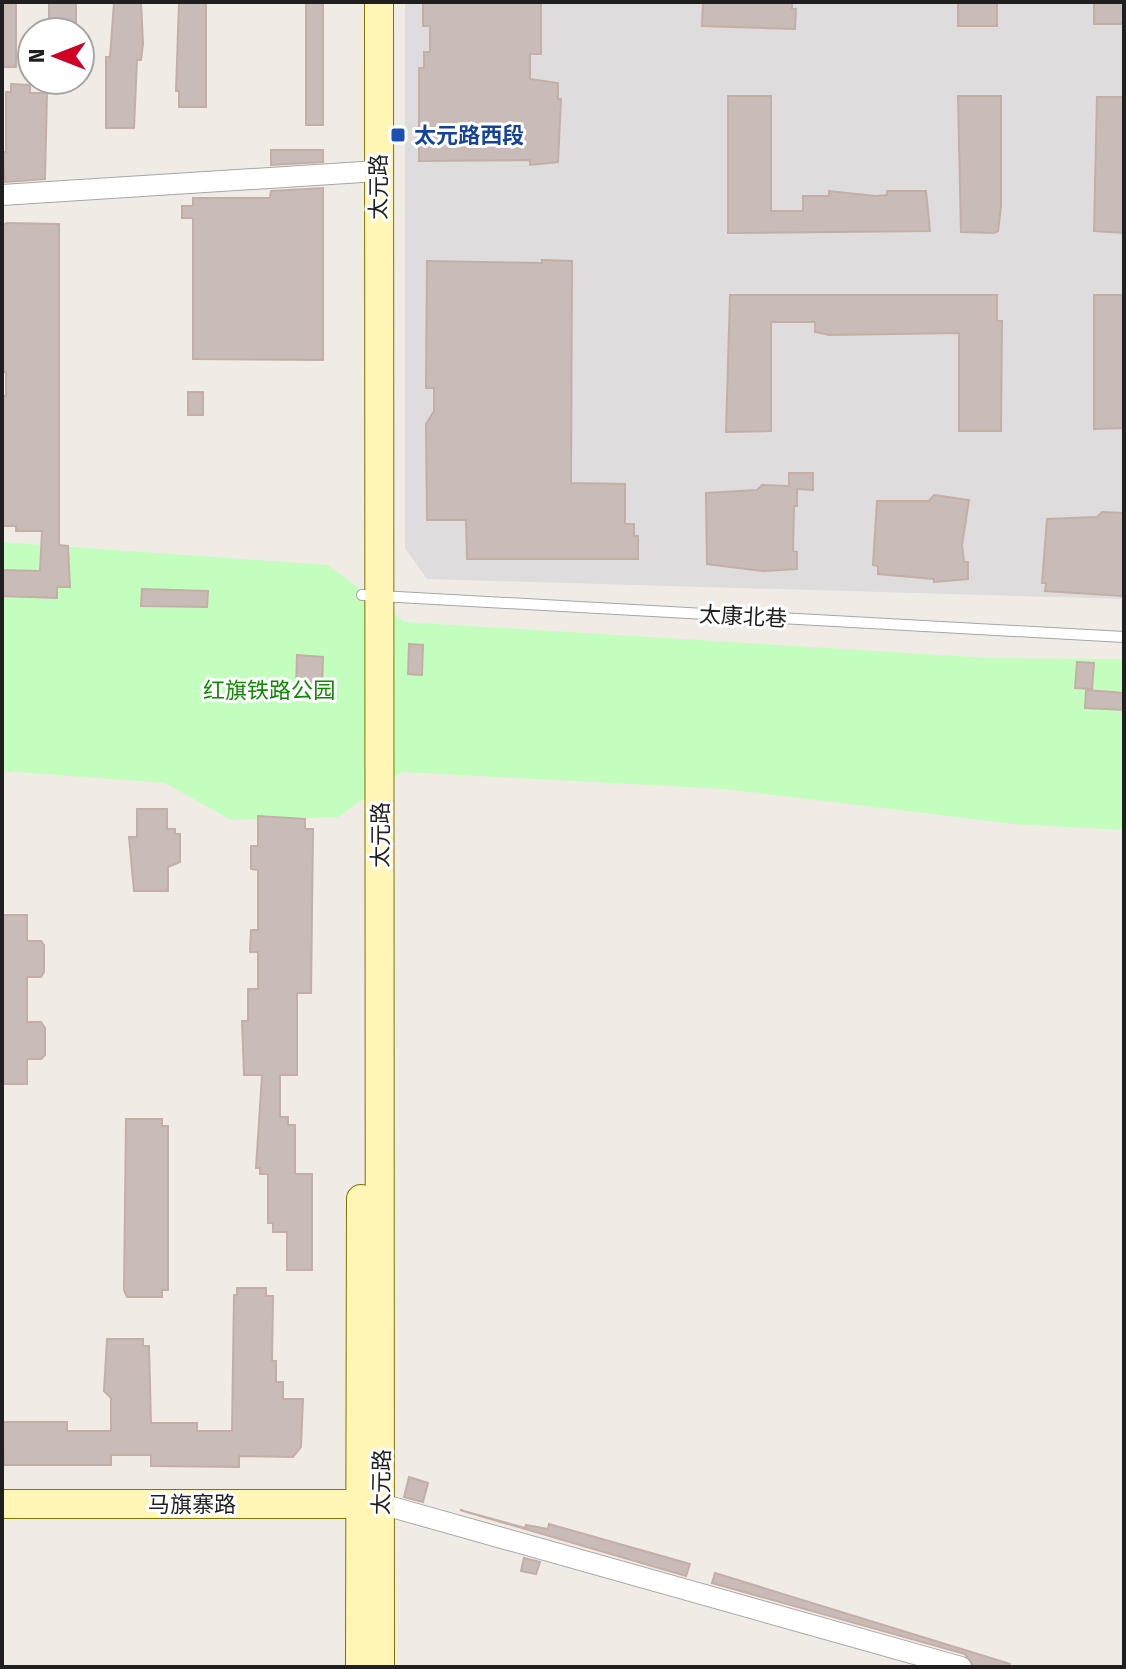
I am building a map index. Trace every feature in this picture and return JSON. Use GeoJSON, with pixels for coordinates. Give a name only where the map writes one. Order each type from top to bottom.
{"type":"FeatureCollection","features":[{"type":"Feature","properties":{"kind":"main road","name":"太元路"},"geometry":{"type":"LineString","coordinates":[[362,2],[370,171],[371,1513],[380,1667]]}},
{"type":"Feature","properties":{"kind":"main road","name":"太元路"},"geometry":{"type":"LineString","coordinates":[[370,171],[379,2]]}},
{"type":"Feature","properties":{"kind":"main road","name":"马旗寨路"},"geometry":{"type":"LineString","coordinates":[[2,1504],[371,1513]]}},
{"type":"Feature","properties":{"kind":"main road","name":"太元路"},"geometry":{"type":"LineString","coordinates":[[360,1667],[371,1513]]}},
{"type":"Feature","properties":{"kind":"main road","name":"马旗寨路"},"geometry":{"type":"LineString","coordinates":[[2,1520],[371,1513]]}},
{"type":"Feature","properties":{"kind":"street"},"geometry":{"type":"LineString","coordinates":[[2,195],[370,171]]}},
{"type":"Feature","properties":{"kind":"street"},"geometry":{"type":"LineString","coordinates":[[371,1513],[961,1667]]}},
{"type":"Feature","properties":{"kind":"lane","name":"太康北巷"},"geometry":{"type":"LineString","coordinates":[[371,596],[1124,637]]}},
{"type":"Feature","properties":{"kind":"shaded area"},"geometry":{"type":"Polygon","coordinates":[[[405,2],[1124,2],[1124,599],[427,579],[405,548],[405,2]]]}},
{"type":"Feature","properties":{"kind":"green space","name":"红旗铁路公园"},"geometry":{"type":"Polygon","coordinates":[[[2,542],[328,565],[405,622],[990,658],[1124,659],[1124,830],[1013,824],[724,789],[402,772],[338,817],[231,820],[165,783],[2,771],[2,542]]]}},
{"type":"Feature","properties":{"kind":"building"},"geometry":{"type":"Polygon","coordinates":[[[2,2],[16,2],[16,67],[2,67],[2,2]]]}},
{"type":"Feature","properties":{"kind":"building"},"geometry":{"type":"Polygon","coordinates":[[[49,2],[76,2],[76,16],[49,16],[49,2]]]}},
{"type":"Feature","properties":{"kind":"building"},"geometry":{"type":"Polygon","coordinates":[[[114,2],[141,2],[143,44],[141,60],[137,60],[134,128],[106,128],[106,57],[110,57],[114,2]]]}},
{"type":"Feature","properties":{"kind":"building"},"geometry":{"type":"Polygon","coordinates":[[[179,2],[206,2],[206,107],[179,107],[179,91],[176,91],[179,2]]]}},
{"type":"Feature","properties":{"kind":"building"},"geometry":{"type":"Polygon","coordinates":[[[306,2],[323,2],[323,125],[306,125],[306,2]]]}},
{"type":"Feature","properties":{"kind":"building"},"geometry":{"type":"Polygon","coordinates":[[[423,2],[541,2],[541,54],[530,54],[530,79],[558,83],[558,99],[561,99],[558,162],[530,165],[530,160],[419,161],[419,68],[424,68],[424,52],[430,52],[430,26],[423,26],[423,2]]]}},
{"type":"Feature","properties":{"kind":"building"},"geometry":{"type":"Polygon","coordinates":[[[703,2],[792,2],[792,9],[796,9],[795,29],[702,26],[703,2]]]}},
{"type":"Feature","properties":{"kind":"building"},"geometry":{"type":"Polygon","coordinates":[[[958,2],[997,2],[997,26],[958,26],[958,2]]]}},
{"type":"Feature","properties":{"kind":"building"},"geometry":{"type":"Polygon","coordinates":[[[1124,2],[1124,24],[1094,24],[1094,3],[1124,2]]]}},
{"type":"Feature","properties":{"kind":"building"},"geometry":{"type":"Polygon","coordinates":[[[11,84],[16,84],[16,96],[47,96],[45,179],[5,182],[2,152],[6,152],[6,92],[11,92],[11,84]]]}},
{"type":"Feature","properties":{"kind":"building"},"geometry":{"type":"Polygon","coordinates":[[[728,96],[771,96],[771,211],[803,211],[803,196],[829,196],[829,191],[875,196],[887,195],[887,191],[926,191],[930,231],[728,233],[728,96]]]}},
{"type":"Feature","properties":{"kind":"building"},"geometry":{"type":"Polygon","coordinates":[[[958,96],[1001,96],[1001,207],[998,231],[994,233],[961,232],[958,96]]]}},
{"type":"Feature","properties":{"kind":"building"},"geometry":{"type":"Polygon","coordinates":[[[1097,97],[1124,97],[1124,233],[1094,231],[1097,97]]]}},
{"type":"Feature","properties":{"kind":"building"},"geometry":{"type":"Polygon","coordinates":[[[271,150],[323,150],[323,162],[271,165],[271,150]]]}},
{"type":"Feature","properties":{"kind":"building"},"geometry":{"type":"Polygon","coordinates":[[[323,188],[323,360],[193,359],[193,218],[182,218],[182,206],[193,206],[193,198],[270,198],[271,191],[323,188]]]}},
{"type":"Feature","properties":{"kind":"building"},"geometry":{"type":"Polygon","coordinates":[[[59,224],[59,545],[68,546],[70,587],[57,587],[57,598],[2,596],[2,570],[40,571],[42,531],[16,531],[16,526],[2,526],[2,396],[6,396],[6,372],[2,372],[2,225],[59,224]]]}},
{"type":"Feature","properties":{"kind":"building"},"geometry":{"type":"Polygon","coordinates":[[[542,260],[572,261],[571,483],[625,484],[625,524],[634,524],[634,536],[638,536],[638,559],[467,559],[466,520],[427,520],[426,424],[434,411],[434,388],[426,388],[427,261],[542,263],[542,260]]]}},
{"type":"Feature","properties":{"kind":"building"},"geometry":{"type":"Polygon","coordinates":[[[730,295],[997,295],[997,321],[1002,321],[1001,431],[959,431],[959,333],[829,335],[815,332],[815,322],[771,322],[771,431],[726,432],[730,295]]]}},
{"type":"Feature","properties":{"kind":"building"},"geometry":{"type":"Polygon","coordinates":[[[1094,295],[1124,295],[1124,428],[1094,429],[1094,295]]]}},
{"type":"Feature","properties":{"kind":"building"},"geometry":{"type":"Polygon","coordinates":[[[188,392],[203,392],[203,415],[188,415],[188,392]]]}},
{"type":"Feature","properties":{"kind":"building"},"geometry":{"type":"Polygon","coordinates":[[[789,473],[813,473],[813,490],[797,489],[797,506],[794,506],[793,551],[797,552],[797,569],[763,571],[707,564],[706,493],[757,490],[762,485],[789,486],[789,473]]]}},
{"type":"Feature","properties":{"kind":"building"},"geometry":{"type":"Polygon","coordinates":[[[934,495],[969,500],[962,545],[964,562],[968,562],[968,579],[934,582],[934,579],[878,574],[878,566],[873,565],[877,501],[929,501],[934,495]]]}},
{"type":"Feature","properties":{"kind":"building"},"geometry":{"type":"Polygon","coordinates":[[[1102,512],[1123,513],[1124,516],[1123,596],[1045,591],[1046,583],[1042,583],[1047,519],[1097,517],[1102,512]]]}},
{"type":"Feature","properties":{"kind":"building"},"geometry":{"type":"Polygon","coordinates":[[[142,589],[208,591],[207,607],[141,606],[142,589]]]}},
{"type":"Feature","properties":{"kind":"building"},"geometry":{"type":"Polygon","coordinates":[[[409,644],[423,645],[422,675],[408,674],[409,644]]]}},
{"type":"Feature","properties":{"kind":"building"},"geometry":{"type":"Polygon","coordinates":[[[297,655],[323,657],[322,691],[296,691],[297,655]]]}},
{"type":"Feature","properties":{"kind":"building"},"geometry":{"type":"Polygon","coordinates":[[[1077,662],[1094,663],[1092,689],[1075,688],[1077,662]]]}},
{"type":"Feature","properties":{"kind":"building"},"geometry":{"type":"Polygon","coordinates":[[[1086,690],[1124,693],[1124,710],[1085,708],[1086,690]]]}},
{"type":"Feature","properties":{"kind":"building"},"geometry":{"type":"Polygon","coordinates":[[[137,809],[167,809],[167,829],[175,829],[175,834],[180,834],[180,862],[168,867],[168,891],[134,891],[129,837],[137,837],[137,809]]]}},
{"type":"Feature","properties":{"kind":"building"},"geometry":{"type":"Polygon","coordinates":[[[258,816],[305,819],[305,829],[313,829],[311,993],[297,993],[297,1075],[280,1075],[280,1117],[288,1117],[288,1125],[295,1125],[295,1174],[312,1174],[312,1270],[287,1270],[287,1232],[273,1232],[273,1223],[268,1223],[268,1174],[260,1174],[260,1168],[256,1168],[262,1075],[244,1075],[242,1021],[248,1021],[248,989],[258,989],[258,952],[250,952],[251,930],[258,930],[258,870],[251,869],[251,846],[258,846],[258,816]]]}},
{"type":"Feature","properties":{"kind":"building"},"geometry":{"type":"Polygon","coordinates":[[[2,915],[27,915],[27,941],[41,941],[44,945],[44,972],[41,977],[27,977],[27,1022],[41,1022],[45,1028],[45,1055],[41,1059],[27,1059],[27,1084],[2,1084],[2,915]]]}},
{"type":"Feature","properties":{"kind":"building"},"geometry":{"type":"Polygon","coordinates":[[[126,1119],[162,1119],[162,1126],[168,1126],[168,1290],[162,1290],[162,1297],[127,1297],[124,1290],[126,1119]]]}},
{"type":"Feature","properties":{"kind":"building"},"geometry":{"type":"Polygon","coordinates":[[[237,1288],[266,1288],[266,1296],[273,1296],[272,1361],[276,1361],[276,1382],[283,1382],[283,1399],[303,1399],[301,1447],[293,1457],[239,1456],[239,1467],[151,1466],[151,1455],[111,1455],[111,1465],[4,1465],[2,1422],[67,1422],[67,1431],[111,1431],[111,1398],[104,1391],[107,1339],[143,1339],[143,1346],[149,1346],[151,1423],[197,1423],[197,1431],[232,1431],[234,1295],[237,1295],[237,1288]]]}},
{"type":"Feature","properties":{"kind":"building"},"geometry":{"type":"Polygon","coordinates":[[[409,1477],[428,1483],[423,1502],[404,1497],[409,1477]]]}},
{"type":"Feature","properties":{"kind":"building"},"geometry":{"type":"Polygon","coordinates":[[[460,1510],[525,1528],[526,1525],[548,1529],[549,1524],[690,1564],[686,1576],[460,1510]]]}},
{"type":"Feature","properties":{"kind":"building"},"geometry":{"type":"Polygon","coordinates":[[[524,1558],[540,1562],[536,1574],[521,1571],[524,1558]]]}},
{"type":"Feature","properties":{"kind":"building"},"geometry":{"type":"Polygon","coordinates":[[[715,1573],[1010,1664],[1009,1667],[974,1667],[965,1654],[712,1583],[715,1573]]]}},
{"type":"Feature","properties":{"kind":"place","name":"太元路西段"},"geometry":{"type":"Point","coordinates":[398,135]}}]}
